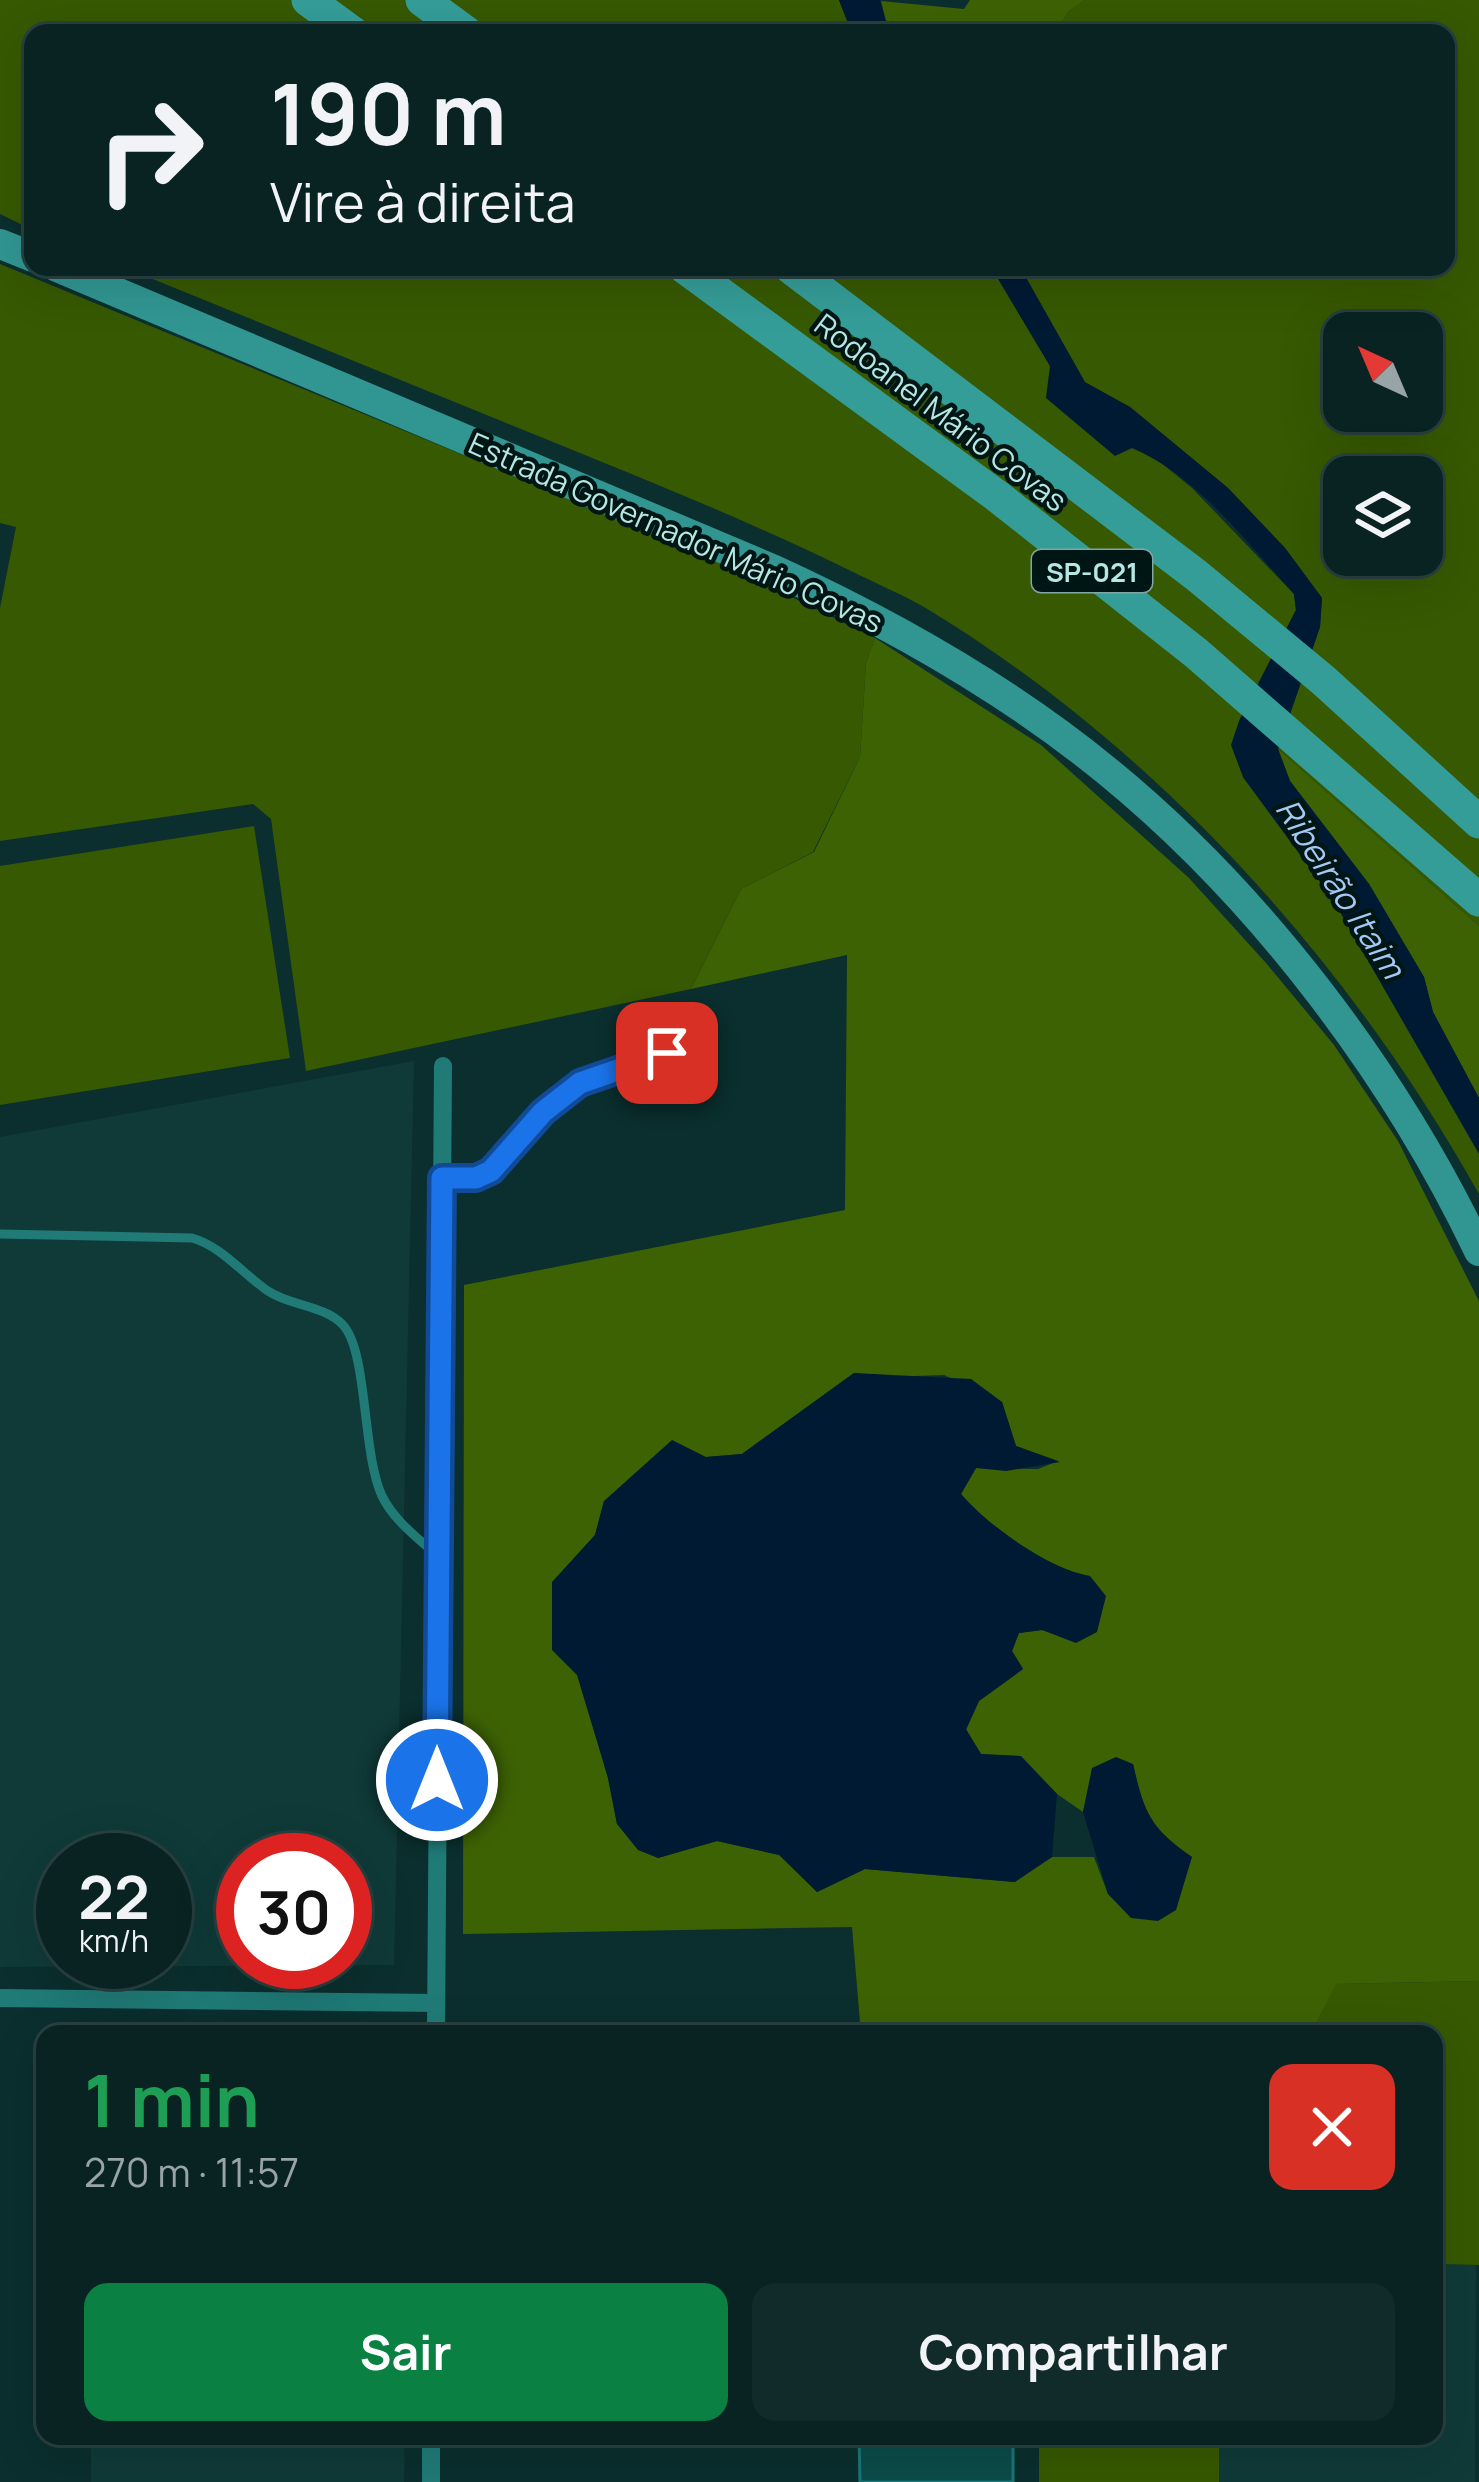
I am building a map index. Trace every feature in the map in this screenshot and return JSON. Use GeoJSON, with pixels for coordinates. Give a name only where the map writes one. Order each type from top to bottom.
{"type":"FeatureCollection","features":[{"type":"Feature","properties":{"kind":"highway"},"geometry":{"type":"LineString","coordinates":[[308,0],[341,24]]}},
{"type":"Feature","properties":{"kind":"highway"},"geometry":{"type":"LineString","coordinates":[[422,0],[455,24]]}},
{"type":"Feature","properties":{"kind":"highway","name":"Estrada Governador Mário Covas"},"geometry":{"type":"LineString","coordinates":[[78,276],[772,569],[868,613],[993,690],[1106,770],[1162,820],[1270,934],[1395,1099],[1479,1251]]}},
{"type":"Feature","properties":{"kind":"highway","name":"Rodoanel Mário Covas"},"geometry":{"type":"LineString","coordinates":[[696,276],[997,496],[1196,653],[1479,900]]}},
{"type":"Feature","properties":{"kind":"highway","name":"Rodoanel Mário Covas"},"geometry":{"type":"LineString","coordinates":[[802,276],[1196,575],[1322,680],[1479,822]]}},
{"type":"Feature","properties":{"kind":"street"},"geometry":{"type":"LineString","coordinates":[[436,2025],[443,1066]]}},
{"type":"Feature","properties":{"kind":"street"},"geometry":{"type":"LineString","coordinates":[[0,1998],[436,2003]]}},
{"type":"Feature","properties":{"kind":"street"},"geometry":{"type":"LineString","coordinates":[[431,2445],[431,2482]]}},
{"type":"Feature","properties":{"kind":"lane"},"geometry":{"type":"LineString","coordinates":[[442,1178],[476,1178],[491,1171],[543,1112],[580,1083],[667,1053]]}},
{"type":"Feature","properties":{"kind":"lane"},"geometry":{"type":"LineString","coordinates":[[0,1234],[192,1238],[205,1242],[281,1300],[323,1312],[342,1324],[353,1342],[368,1454],[382,1496],[393,1515],[439,1557]]}},
{"type":"Feature","properties":{"kind":"shaded area"},"geometry":{"type":"Polygon","coordinates":[[[414,1061],[394,1965],[372,1965],[372,1833],[216,1833],[216,1966],[192,1966],[192,1833],[36,1833],[36,1967],[0,1967],[0,1137],[414,1061]]]}},
{"type":"Feature","properties":{"kind":"shaded area"},"geometry":{"type":"Polygon","coordinates":[[[1443,2264],[1476,2265],[1475,2482],[1219,2482],[1219,2445],[1443,2445],[1443,2264]]]}},
{"type":"Feature","properties":{"kind":"shaded area"},"geometry":{"type":"Polygon","coordinates":[[[91,2445],[405,2445],[404,2482],[91,2482],[91,2445]]]}},
{"type":"Feature","properties":{"kind":"green space"},"geometry":{"type":"Polygon","coordinates":[[[0,0],[839,0],[848,24],[24,24],[24,226],[0,214],[0,0]]]}},
{"type":"Feature","properties":{"kind":"green space"},"geometry":{"type":"Polygon","coordinates":[[[970,0],[1085,0],[1068,12],[1062,24],[887,24],[881,1],[964,9],[970,0]]]}},
{"type":"Feature","properties":{"kind":"green space"},"geometry":{"type":"Polygon","coordinates":[[[1085,0],[1479,0],[1479,926],[1278,749],[1320,627],[1322,598],[1285,548],[1228,488],[1130,407],[1085,383],[1025,276],[1455,276],[1455,24],[1062,24],[1068,12],[1085,0]]]}},
{"type":"Feature","properties":{"kind":"green space"},"geometry":{"type":"Polygon","coordinates":[[[0,264],[708,556],[875,638],[866,663],[860,757],[813,852],[741,889],[691,989],[306,1071],[271,819],[253,804],[0,841],[0,608],[16,527],[0,523],[0,264]]]}},
{"type":"Feature","properties":{"kind":"green space"},"geometry":{"type":"Polygon","coordinates":[[[145,276],[996,276],[1050,366],[1132,448],[1154,457],[1192,488],[1294,594],[1296,610],[1239,721],[1243,777],[1332,898],[1479,1152],[1479,1194],[1427,1107],[1307,942],[1167,792],[1090,725],[1009,663],[915,602],[633,475],[145,276]]]}},
{"type":"Feature","properties":{"kind":"green space"},"geometry":{"type":"Polygon","coordinates":[[[875,638],[1041,745],[1189,878],[1334,1045],[1398,1141],[1479,1301],[1479,1981],[1336,1984],[1316,2024],[1305,2025],[860,2025],[852,1927],[463,1934],[464,1285],[845,1210],[847,955],[691,989],[741,889],[814,852],[860,757],[866,663],[875,638]],[[854,1373],[742,1454],[706,1457],[604,1501],[595,1535],[553,1582],[617,1824],[658,1858],[717,1841],[780,1855],[817,1892],[865,1869],[1014,1882],[1052,1857],[1094,1857],[1108,1894],[1192,1857],[1151,1818],[1133,1764],[1093,1768],[1083,1812],[1057,1794],[1021,1757],[981,1754],[966,1730],[979,1701],[1023,1669],[1012,1651],[1019,1633],[1042,1630],[1090,1576],[1057,1565],[1020,1544],[961,1494],[976,1468],[1038,1469],[1058,1461],[1016,1446],[1002,1402],[944,1375],[854,1373]]]}},
{"type":"Feature","properties":{"kind":"green space"},"geometry":{"type":"Polygon","coordinates":[[[1278,749],[1479,926],[1479,1098],[1433,1012],[1424,977],[1369,884],[1290,781],[1278,749]]]}},
{"type":"Feature","properties":{"kind":"green space"},"geometry":{"type":"Polygon","coordinates":[[[254,826],[290,1058],[0,1105],[0,866],[254,826]]]}},
{"type":"Feature","properties":{"kind":"green space"},"geometry":{"type":"Polygon","coordinates":[[[1479,1981],[1479,2265],[1443,2264],[1443,2025],[1305,2025],[1316,2024],[1335,1984],[1479,1981]]]}},
{"type":"Feature","properties":{"kind":"green space"},"geometry":{"type":"Polygon","coordinates":[[[1039,2445],[1219,2445],[1219,2482],[1039,2482],[1039,2445]]]}},
{"type":"Feature","properties":{"kind":"water"},"geometry":{"type":"Polygon","coordinates":[[[839,0],[880,0],[887,24],[848,24],[839,0]]]}},
{"type":"Feature","properties":{"kind":"water","name":"Ribeirão Itaim"},"geometry":{"type":"Polygon","coordinates":[[[996,276],[1025,276],[1085,382],[1130,407],[1228,488],[1285,548],[1322,598],[1320,627],[1278,749],[1290,781],[1369,884],[1424,977],[1433,1012],[1479,1098],[1479,1154],[1332,898],[1243,777],[1231,745],[1296,610],[1294,594],[1220,512],[1179,475],[1132,448],[1115,456],[1046,398],[1050,366],[996,276]]]}},
{"type":"Feature","properties":{"kind":"water"},"geometry":{"type":"Polygon","coordinates":[[[854,1373],[971,1379],[1002,1402],[1016,1446],[1060,1462],[1006,1471],[976,1468],[961,1494],[1020,1544],[1057,1565],[1090,1576],[1106,1596],[1097,1632],[1076,1643],[1042,1630],[1019,1633],[1012,1651],[1023,1669],[979,1701],[966,1729],[981,1754],[1021,1756],[1057,1794],[1052,1857],[1015,1882],[865,1869],[817,1892],[779,1855],[717,1841],[658,1858],[638,1850],[617,1824],[577,1675],[552,1650],[552,1582],[595,1535],[604,1501],[672,1440],[706,1457],[742,1454],[854,1373]]]}},
{"type":"Feature","properties":{"kind":"water"},"geometry":{"type":"Polygon","coordinates":[[[1116,1757],[1133,1764],[1145,1807],[1158,1828],[1192,1857],[1176,1910],[1158,1921],[1131,1918],[1108,1894],[1083,1812],[1092,1768],[1116,1757]]]}},
{"type":"Feature","properties":{"kind":"building"},"geometry":{"type":"Polygon","coordinates":[[[859,2445],[1013,2445],[1013,2482],[860,2482],[859,2445]]]}},
{"type":"Feature","properties":{"kind":"route"},"geometry":{"type":"LineString","coordinates":[[437,1780],[442,1178],[476,1178],[491,1171],[543,1112],[580,1083],[667,1053]]}}]}
